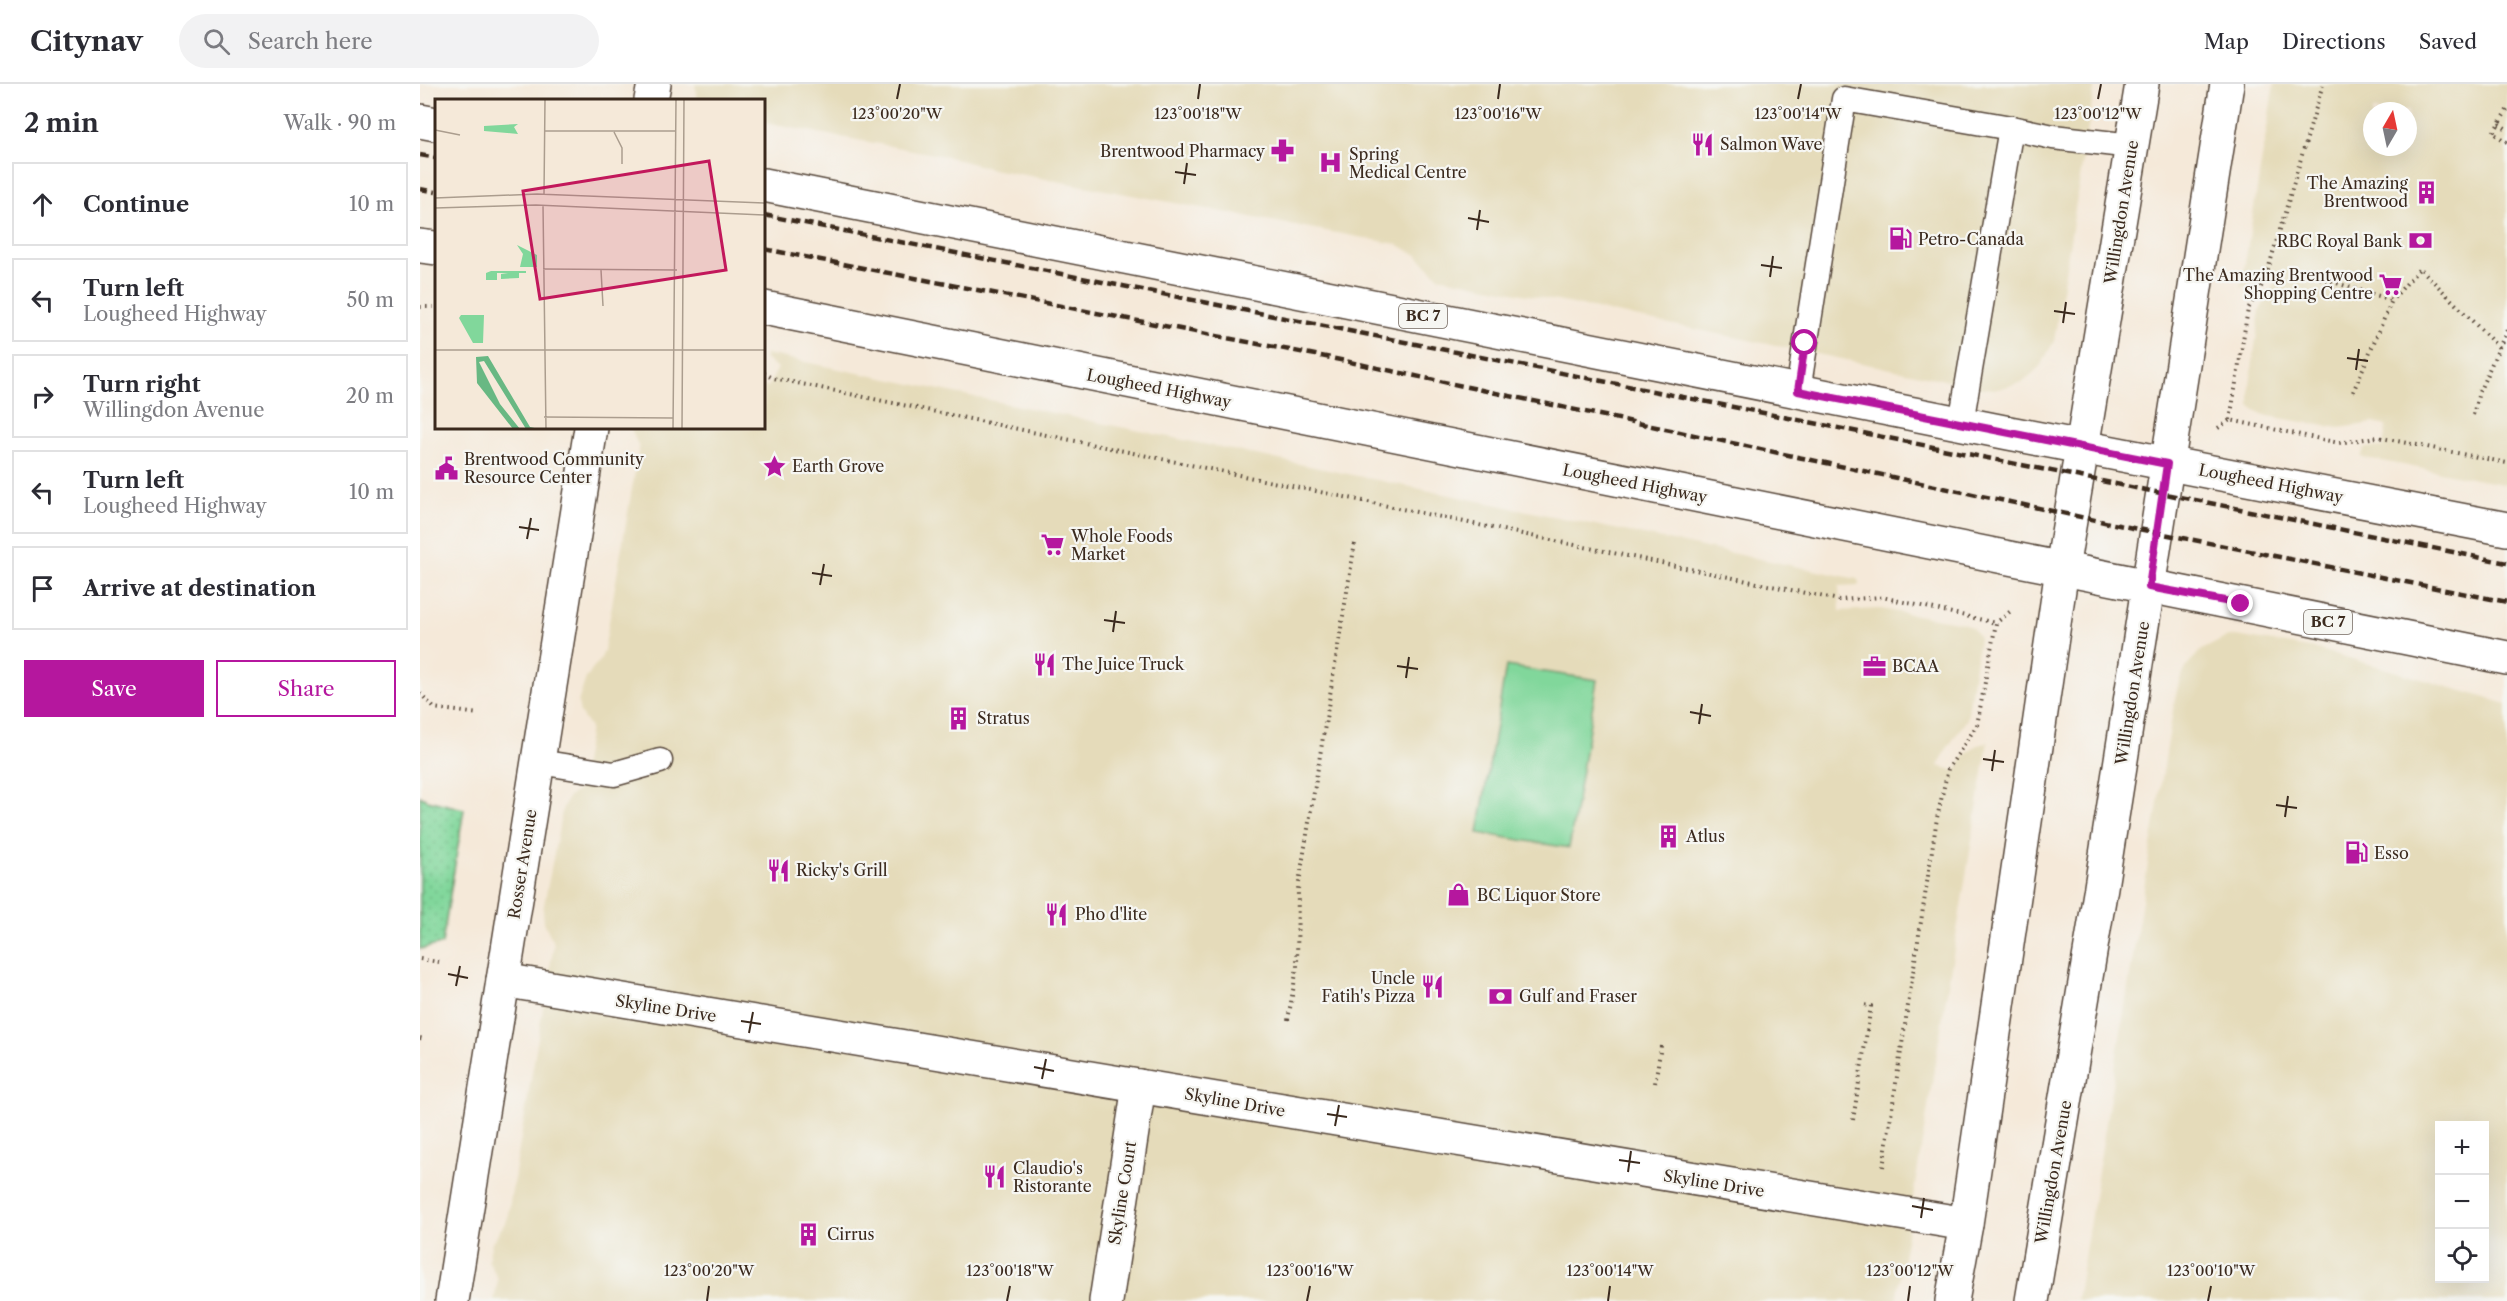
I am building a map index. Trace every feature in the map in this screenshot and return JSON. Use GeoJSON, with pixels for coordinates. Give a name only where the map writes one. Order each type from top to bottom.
{"type":"FeatureCollection","features":[{"type":"Feature","properties":{"kind":"main road"},"geometry":{"type":"LineString","coordinates":[[651,99],[654,84]]}},
{"type":"Feature","properties":{"kind":"main road","name":"Willingdon Avenue"},"geometry":{"type":"LineString","coordinates":[[1952,1301],[1966,1224],[2062,569],[2142,84]]}},
{"type":"Feature","properties":{"kind":"main road","name":"Willingdon Avenue"},"geometry":{"type":"LineString","coordinates":[[2032,1301],[2149,587],[2227,84]]}},
{"type":"Feature","properties":{"kind":"main road"},"geometry":{"type":"LineString","coordinates":[[420,121],[435,124]]}},
{"type":"Feature","properties":{"kind":"main road","name":"Lougheed Highway"},"geometry":{"type":"LineString","coordinates":[[765,185],[2167,464],[2507,529]]}},
{"type":"Feature","properties":{"kind":"main road"},"geometry":{"type":"LineString","coordinates":[[420,246],[435,248]]}},
{"type":"Feature","properties":{"kind":"main road","name":"Lougheed Highway"},"geometry":{"type":"LineString","coordinates":[[765,308],[2507,658]]}},
{"type":"Feature","properties":{"kind":"main road","name":"Rosser Avenue"},"geometry":{"type":"LineString","coordinates":[[452,1301],[591,429]]}},
{"type":"Feature","properties":{"kind":"main road","name":"Skyline Drive"},"geometry":{"type":"LineString","coordinates":[[503,980],[1966,1224]]}},
{"type":"Feature","properties":{"kind":"main road","name":"Skyline Court"},"geometry":{"type":"LineString","coordinates":[[1106,1301],[1138,1086]]}},
{"type":"Feature","properties":{"kind":"lane"},"geometry":{"type":"LineString","coordinates":[[1798,391],[1844,99],[2053,137],[2132,146]]}},
{"type":"Feature","properties":{"kind":"lane"},"geometry":{"type":"LineString","coordinates":[[1961,423],[2011,128]]}},
{"type":"Feature","properties":{"kind":"lane"},"geometry":{"type":"LineString","coordinates":[[539,762],[614,774],[660,761]]}},
{"type":"Feature","properties":{"kind":"path"},"geometry":{"type":"LineString","coordinates":[[2323,84],[2265,280],[2248,309],[2230,420],[2339,443],[2378,437],[2507,463]]}},
{"type":"Feature","properties":{"kind":"path"},"geometry":{"type":"LineString","coordinates":[[2507,110],[2505,118],[2493,133],[2507,142]]}},
{"type":"Feature","properties":{"kind":"path"},"geometry":{"type":"LineString","coordinates":[[2499,124],[2507,129]]}},
{"type":"Feature","properties":{"kind":"path"},"geometry":{"type":"LineString","coordinates":[[2353,392],[2392,300],[2420,268],[2499,348]]}},
{"type":"Feature","properties":{"kind":"path"},"geometry":{"type":"LineString","coordinates":[[2297,271],[2392,300]]}},
{"type":"Feature","properties":{"kind":"path"},"geometry":{"type":"LineString","coordinates":[[2473,415],[2479,392],[2507,330]]}},
{"type":"Feature","properties":{"kind":"path"},"geometry":{"type":"LineString","coordinates":[[765,374],[773,378],[796,383],[1839,600],[1882,597],[1996,623],[1977,725],[1948,769],[1936,818],[1877,1209]]}},
{"type":"Feature","properties":{"kind":"path"},"geometry":{"type":"LineString","coordinates":[[1288,1020],[1297,966],[1298,889],[1355,543]]}},
{"type":"Feature","properties":{"kind":"path"},"geometry":{"type":"LineString","coordinates":[[420,693],[434,708],[479,714]]}},
{"type":"Feature","properties":{"kind":"path"},"geometry":{"type":"LineString","coordinates":[[420,959],[439,962]]}},
{"type":"Feature","properties":{"kind":"path"},"geometry":{"type":"LineString","coordinates":[[1853,1120],[1871,1006],[1862,1005]]}},
{"type":"Feature","properties":{"kind":"path"},"geometry":{"type":"LineString","coordinates":[[1655,1083],[1660,1046]]}},
{"type":"Feature","properties":{"kind":"shaded area"},"geometry":{"type":"Polygon","coordinates":[[[695,84],[2095,84],[2054,341],[2041,365],[2032,374],[2022,382],[1998,389],[1439,277],[1417,255],[1396,244],[992,169],[945,156],[765,123],[765,99],[698,99],[695,84]]]}},
{"type":"Feature","properties":{"kind":"shaded area","name":"The Amazing Brentwood Shopping Centre"},"geometry":{"type":"Polygon","coordinates":[[[2274,84],[2507,84],[2507,485],[2361,457],[2365,448],[2383,447],[2386,426],[2373,423],[2339,428],[2262,415],[2250,406],[2250,384],[2260,310],[2275,282],[2257,275],[2254,282],[2241,288],[2274,84]]]}},
{"type":"Feature","properties":{"kind":"shaded area"},"geometry":{"type":"Polygon","coordinates":[[[766,354],[1857,579],[1859,585],[1839,586],[1840,611],[1880,609],[1963,623],[1973,628],[1979,638],[1967,719],[1946,750],[1939,766],[1956,771],[1965,755],[1978,745],[1988,742],[1896,1301],[494,1301],[498,1279],[488,1260],[492,1242],[505,1223],[508,1214],[554,944],[544,922],[543,910],[563,807],[568,798],[580,788],[590,728],[580,713],[578,702],[586,678],[604,651],[639,448],[631,429],[765,429],[765,386],[768,387],[778,368],[765,360],[766,354]]]}},
{"type":"Feature","properties":{"kind":"shaded area"},"geometry":{"type":"Polygon","coordinates":[[[2236,636],[2321,650],[2507,704],[2507,1301],[2077,1301],[2175,698],[2180,679],[2189,663],[2202,650],[2225,638],[2236,636]]]}},
{"type":"Feature","properties":{"kind":"green space"},"geometry":{"type":"Polygon","coordinates":[[[1506,666],[1597,680],[1569,848],[1478,833],[1506,666]]]}},
{"type":"Feature","properties":{"kind":"green space"},"geometry":{"type":"Polygon","coordinates":[[[420,796],[427,800],[464,809],[442,944],[420,949],[420,796]]]}},
{"type":"Feature","properties":{"kind":"railway"},"geometry":{"type":"LineString","coordinates":[[420,155],[435,158]]}},
{"type":"Feature","properties":{"kind":"railway"},"geometry":{"type":"LineString","coordinates":[[420,189],[435,192]]}},
{"type":"Feature","properties":{"kind":"railway"},"geometry":{"type":"LineString","coordinates":[[765,215],[2507,563]]}},
{"type":"Feature","properties":{"kind":"railway"},"geometry":{"type":"LineString","coordinates":[[765,249],[1326,357],[2128,527],[2507,602]]}},
{"type":"Feature","properties":{"kind":"place","name":"Salmon Wave"},"geometry":{"type":"Point","coordinates":[1702,144]}},
{"type":"Feature","properties":{"kind":"place","name":"Brentwood Pharmacy"},"geometry":{"type":"Point","coordinates":[1283,151]}},
{"type":"Feature","properties":{"kind":"place","name":"Spring Medical Centre"},"geometry":{"type":"Point","coordinates":[1331,163]}},
{"type":"Feature","properties":{"kind":"place","name":"The Amazing Brentwood"},"geometry":{"type":"Point","coordinates":[2426,192]}},
{"type":"Feature","properties":{"kind":"place","name":"Petro-Canada"},"geometry":{"type":"Point","coordinates":[1900,239]}},
{"type":"Feature","properties":{"kind":"place","name":"RBC Royal Bank"},"geometry":{"type":"Point","coordinates":[2420,241]}},
{"type":"Feature","properties":{"kind":"place","name":"The Amazing Brentwood Shopping Centre"},"geometry":{"type":"Point","coordinates":[2391,284]}},
{"type":"Feature","properties":{"kind":"place","name":"Earth Grove"},"geometry":{"type":"Point","coordinates":[774,466]}},
{"type":"Feature","properties":{"kind":"place","name":"Brentwood Community Resource Center"},"geometry":{"type":"Point","coordinates":[446,468]}},
{"type":"Feature","properties":{"kind":"place","name":"Whole Foods Market"},"geometry":{"type":"Point","coordinates":[1053,545]}},
{"type":"Feature","properties":{"kind":"place","name":"The Juice Truck"},"geometry":{"type":"Point","coordinates":[1044,664]}},
{"type":"Feature","properties":{"kind":"place","name":"BCAA"},"geometry":{"type":"Point","coordinates":[1874,666]}},
{"type":"Feature","properties":{"kind":"place","name":"Stratus"},"geometry":{"type":"Point","coordinates":[959,718]}},
{"type":"Feature","properties":{"kind":"place","name":"Atlus"},"geometry":{"type":"Point","coordinates":[1668,836]}},
{"type":"Feature","properties":{"kind":"place","name":"Esso"},"geometry":{"type":"Point","coordinates":[2356,853]}},
{"type":"Feature","properties":{"kind":"place","name":"Ricky's Grill"},"geometry":{"type":"Point","coordinates":[778,870]}},
{"type":"Feature","properties":{"kind":"place","name":"BC Liquor Store"},"geometry":{"type":"Point","coordinates":[1459,895]}},
{"type":"Feature","properties":{"kind":"place","name":"Pho d'lite"},"geometry":{"type":"Point","coordinates":[1057,914]}},
{"type":"Feature","properties":{"kind":"place","name":"Uncle Fatih's Pizza"},"geometry":{"type":"Point","coordinates":[1433,987]}},
{"type":"Feature","properties":{"kind":"place","name":"Gulf and Fraser"},"geometry":{"type":"Point","coordinates":[1501,996]}},
{"type":"Feature","properties":{"kind":"place","name":"Claudio's Ristorante"},"geometry":{"type":"Point","coordinates":[995,1177]}},
{"type":"Feature","properties":{"kind":"place","name":"Cirrus"},"geometry":{"type":"Point","coordinates":[809,1234]}},
{"type":"Feature","properties":{"kind":"route"},"geometry":{"type":"LineString","coordinates":[[1805,343],[1798,391],[2167,464],[2149,587],[2241,604]]}}]}
